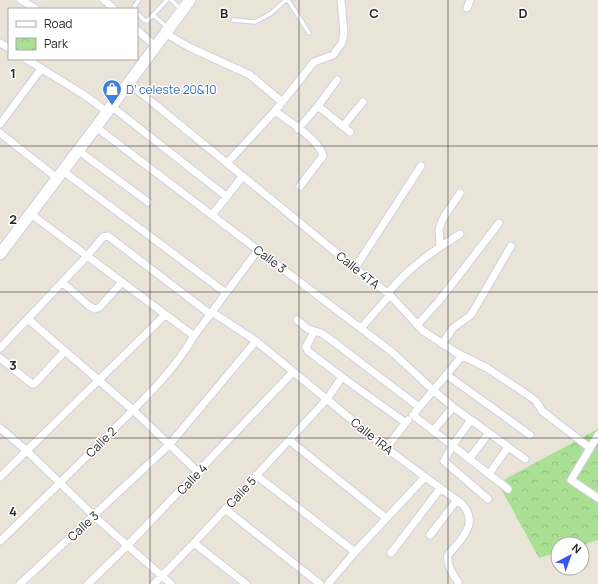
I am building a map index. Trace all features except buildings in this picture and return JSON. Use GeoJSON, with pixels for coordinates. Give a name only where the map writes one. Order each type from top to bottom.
{"type":"FeatureCollection","features":[{"type":"Feature","properties":{"kind":"main road"},"geometry":{"type":"LineString","coordinates":[[0,254],[190,0]]}},
{"type":"Feature","properties":{"kind":"street"},"geometry":{"type":"LineString","coordinates":[[22,0],[34,8]]}},
{"type":"Feature","properties":{"kind":"street"},"geometry":{"type":"LineString","coordinates":[[104,0],[113,8]]}},
{"type":"Feature","properties":{"kind":"street"},"geometry":{"type":"LineString","coordinates":[[227,163],[275,111],[314,62],[333,55],[342,44],[344,32],[341,0]]}},
{"type":"Feature","properties":{"kind":"street"},"geometry":{"type":"LineString","coordinates":[[467,8],[470,0]]}},
{"type":"Feature","properties":{"kind":"street"},"geometry":{"type":"LineString","coordinates":[[138,31],[155,46]]}},
{"type":"Feature","properties":{"kind":"street"},"geometry":{"type":"LineString","coordinates":[[167,31],[189,47],[250,75],[282,102]]}},
{"type":"Feature","properties":{"kind":"street"},"geometry":{"type":"LineString","coordinates":[[28,60],[109,109],[227,197]]}},
{"type":"Feature","properties":{"kind":"street"},"geometry":{"type":"LineString","coordinates":[[0,124],[41,69]]}},
{"type":"Feature","properties":{"kind":"street"},"geometry":{"type":"LineString","coordinates":[[298,129],[318,106],[337,80]]}},
{"type":"Feature","properties":{"kind":"street","name":"Calle 4TA"},"geometry":{"type":"LineString","coordinates":[[129,83],[355,268],[389,294],[423,331],[462,356],[487,368],[525,393],[536,401],[542,411],[590,448]]}},
{"type":"Feature","properties":{"kind":"street"},"geometry":{"type":"LineString","coordinates":[[343,126],[363,102]]}},
{"type":"Feature","properties":{"kind":"street"},"geometry":{"type":"LineString","coordinates":[[318,106],[350,132]]}},
{"type":"Feature","properties":{"kind":"street"},"geometry":{"type":"LineString","coordinates":[[275,111],[322,150],[323,156],[300,186]]}},
{"type":"Feature","properties":{"kind":"street","name":"Calle 3"},"geometry":{"type":"LineString","coordinates":[[96,127],[402,360],[453,407],[525,458]]}},
{"type":"Feature","properties":{"kind":"street"},"geometry":{"type":"LineString","coordinates":[[0,133],[226,293]]}},
{"type":"Feature","properties":{"kind":"street"},"geometry":{"type":"LineString","coordinates":[[78,150],[148,202]]}},
{"type":"Feature","properties":{"kind":"street"},"geometry":{"type":"LineString","coordinates":[[355,268],[422,166]]}},
{"type":"Feature","properties":{"kind":"street"},"geometry":{"type":"LineString","coordinates":[[212,215],[243,176]]}},
{"type":"Feature","properties":{"kind":"street"},"geometry":{"type":"LineString","coordinates":[[440,246],[439,230],[442,220],[460,193]]}},
{"type":"Feature","properties":{"kind":"street"},"geometry":{"type":"LineString","coordinates":[[31,214],[194,336]]}},
{"type":"Feature","properties":{"kind":"street"},"geometry":{"type":"LineString","coordinates":[[417,325],[439,301],[499,223]]}},
{"type":"Feature","properties":{"kind":"street"},"geometry":{"type":"LineString","coordinates":[[361,328],[400,278],[440,246],[460,234]]}},
{"type":"Feature","properties":{"kind":"street","name":"Calle 1RA"},"geometry":{"type":"LineString","coordinates":[[88,256],[103,237],[108,236],[211,313],[256,341],[386,448],[457,500],[469,514],[468,530],[447,558],[452,573],[458,582]]}},
{"type":"Feature","properties":{"kind":"street"},"geometry":{"type":"LineString","coordinates":[[442,344],[453,328],[471,315],[511,246]]}},
{"type":"Feature","properties":{"kind":"street","name":"Calle 2"},"geometry":{"type":"LineString","coordinates":[[0,541],[60,484],[161,382],[186,351],[194,336],[258,250]]}},
{"type":"Feature","properties":{"kind":"street"},"geometry":{"type":"LineString","coordinates":[[0,348],[88,256]]}},
{"type":"Feature","properties":{"kind":"street"},"geometry":{"type":"LineString","coordinates":[[62,282],[95,310],[100,307],[122,282]]}},
{"type":"Feature","properties":{"kind":"street"},"geometry":{"type":"LineString","coordinates":[[0,477],[165,315]]}},
{"type":"Feature","properties":{"kind":"street"},"geometry":{"type":"LineString","coordinates":[[28,319],[133,410],[198,472]]}},
{"type":"Feature","properties":{"kind":"street"},"geometry":{"type":"LineString","coordinates":[[297,320],[308,329],[321,333],[332,340],[419,407]]}},
{"type":"Feature","properties":{"kind":"street"},"geometry":{"type":"LineString","coordinates":[[314,332],[306,347],[306,350],[406,423]]}},
{"type":"Feature","properties":{"kind":"street","name":"Calle 3"},"geometry":{"type":"LineString","coordinates":[[20,584],[169,445],[256,341]]}},
{"type":"Feature","properties":{"kind":"street"},"geometry":{"type":"LineString","coordinates":[[0,358],[32,384],[34,384],[65,351]]}},
{"type":"Feature","properties":{"kind":"street"},"geometry":{"type":"LineString","coordinates":[[386,448],[462,356]]}},
{"type":"Feature","properties":{"kind":"street","name":"Calle 4"},"geometry":{"type":"LineString","coordinates":[[88,584],[127,546],[294,372]]}},
{"type":"Feature","properties":{"kind":"street"},"geometry":{"type":"LineString","coordinates":[[447,375],[530,435]]}},
{"type":"Feature","properties":{"kind":"street","name":"Calle 5"},"geometry":{"type":"LineString","coordinates":[[154,584],[194,543],[327,399],[342,377]]}},
{"type":"Feature","properties":{"kind":"street"},"geometry":{"type":"LineString","coordinates":[[433,431],[453,407]]}},
{"type":"Feature","properties":{"kind":"street"},"geometry":{"type":"LineString","coordinates":[[413,415],[508,489]]}},
{"type":"Feature","properties":{"kind":"street"},"geometry":{"type":"LineString","coordinates":[[471,420],[452,446],[444,463],[488,499]]}},
{"type":"Feature","properties":{"kind":"street"},"geometry":{"type":"LineString","coordinates":[[0,428],[27,451],[94,516],[170,584]]}},
{"type":"Feature","properties":{"kind":"street"},"geometry":{"type":"LineString","coordinates":[[469,459],[489,433]]}},
{"type":"Feature","properties":{"kind":"street"},"geometry":{"type":"LineString","coordinates":[[598,435],[571,480],[598,498]]}},
{"type":"Feature","properties":{"kind":"street"},"geometry":{"type":"LineString","coordinates":[[289,440],[386,518]]}},
{"type":"Feature","properties":{"kind":"street"},"geometry":{"type":"LineString","coordinates":[[489,474],[508,447]]}},
{"type":"Feature","properties":{"kind":"street"},"geometry":{"type":"LineString","coordinates":[[256,475],[355,552]]}},
{"type":"Feature","properties":{"kind":"street"},"geometry":{"type":"LineString","coordinates":[[328,584],[355,552],[425,477]]}},
{"type":"Feature","properties":{"kind":"street"},"geometry":{"type":"LineString","coordinates":[[391,553],[440,489]]}},
{"type":"Feature","properties":{"kind":"street"},"geometry":{"type":"LineString","coordinates":[[430,535],[457,500]]}},
{"type":"Feature","properties":{"kind":"street"},"geometry":{"type":"LineString","coordinates":[[225,509],[320,584]]}},
{"type":"Feature","properties":{"kind":"street"},"geometry":{"type":"LineString","coordinates":[[194,543],[246,584]]}},
{"type":"Feature","properties":{"kind":"lane"},"geometry":{"type":"LineString","coordinates":[[138,14],[147,21],[167,0]]}},
{"type":"Feature","properties":{"kind":"lane"},"geometry":{"type":"LineString","coordinates":[[171,0],[182,10]]}},
{"type":"Feature","properties":{"kind":"lane"},"geometry":{"type":"LineString","coordinates":[[233,20],[256,22],[270,14],[287,0],[309,32]]}},
{"type":"Feature","properties":{"kind":"lane"},"geometry":{"type":"LineString","coordinates":[[153,15],[167,31]]}},
{"type":"Feature","properties":{"kind":"green space"},"geometry":{"type":"Polygon","coordinates":[[[598,429],[598,540],[590,542],[590,536],[550,536],[550,555],[539,558],[498,483],[598,429]]]}},
{"type":"Feature","properties":{"kind":"place","name":"D’ celeste 20&10"},"geometry":{"type":"Point","coordinates":[112,106]}}]}
